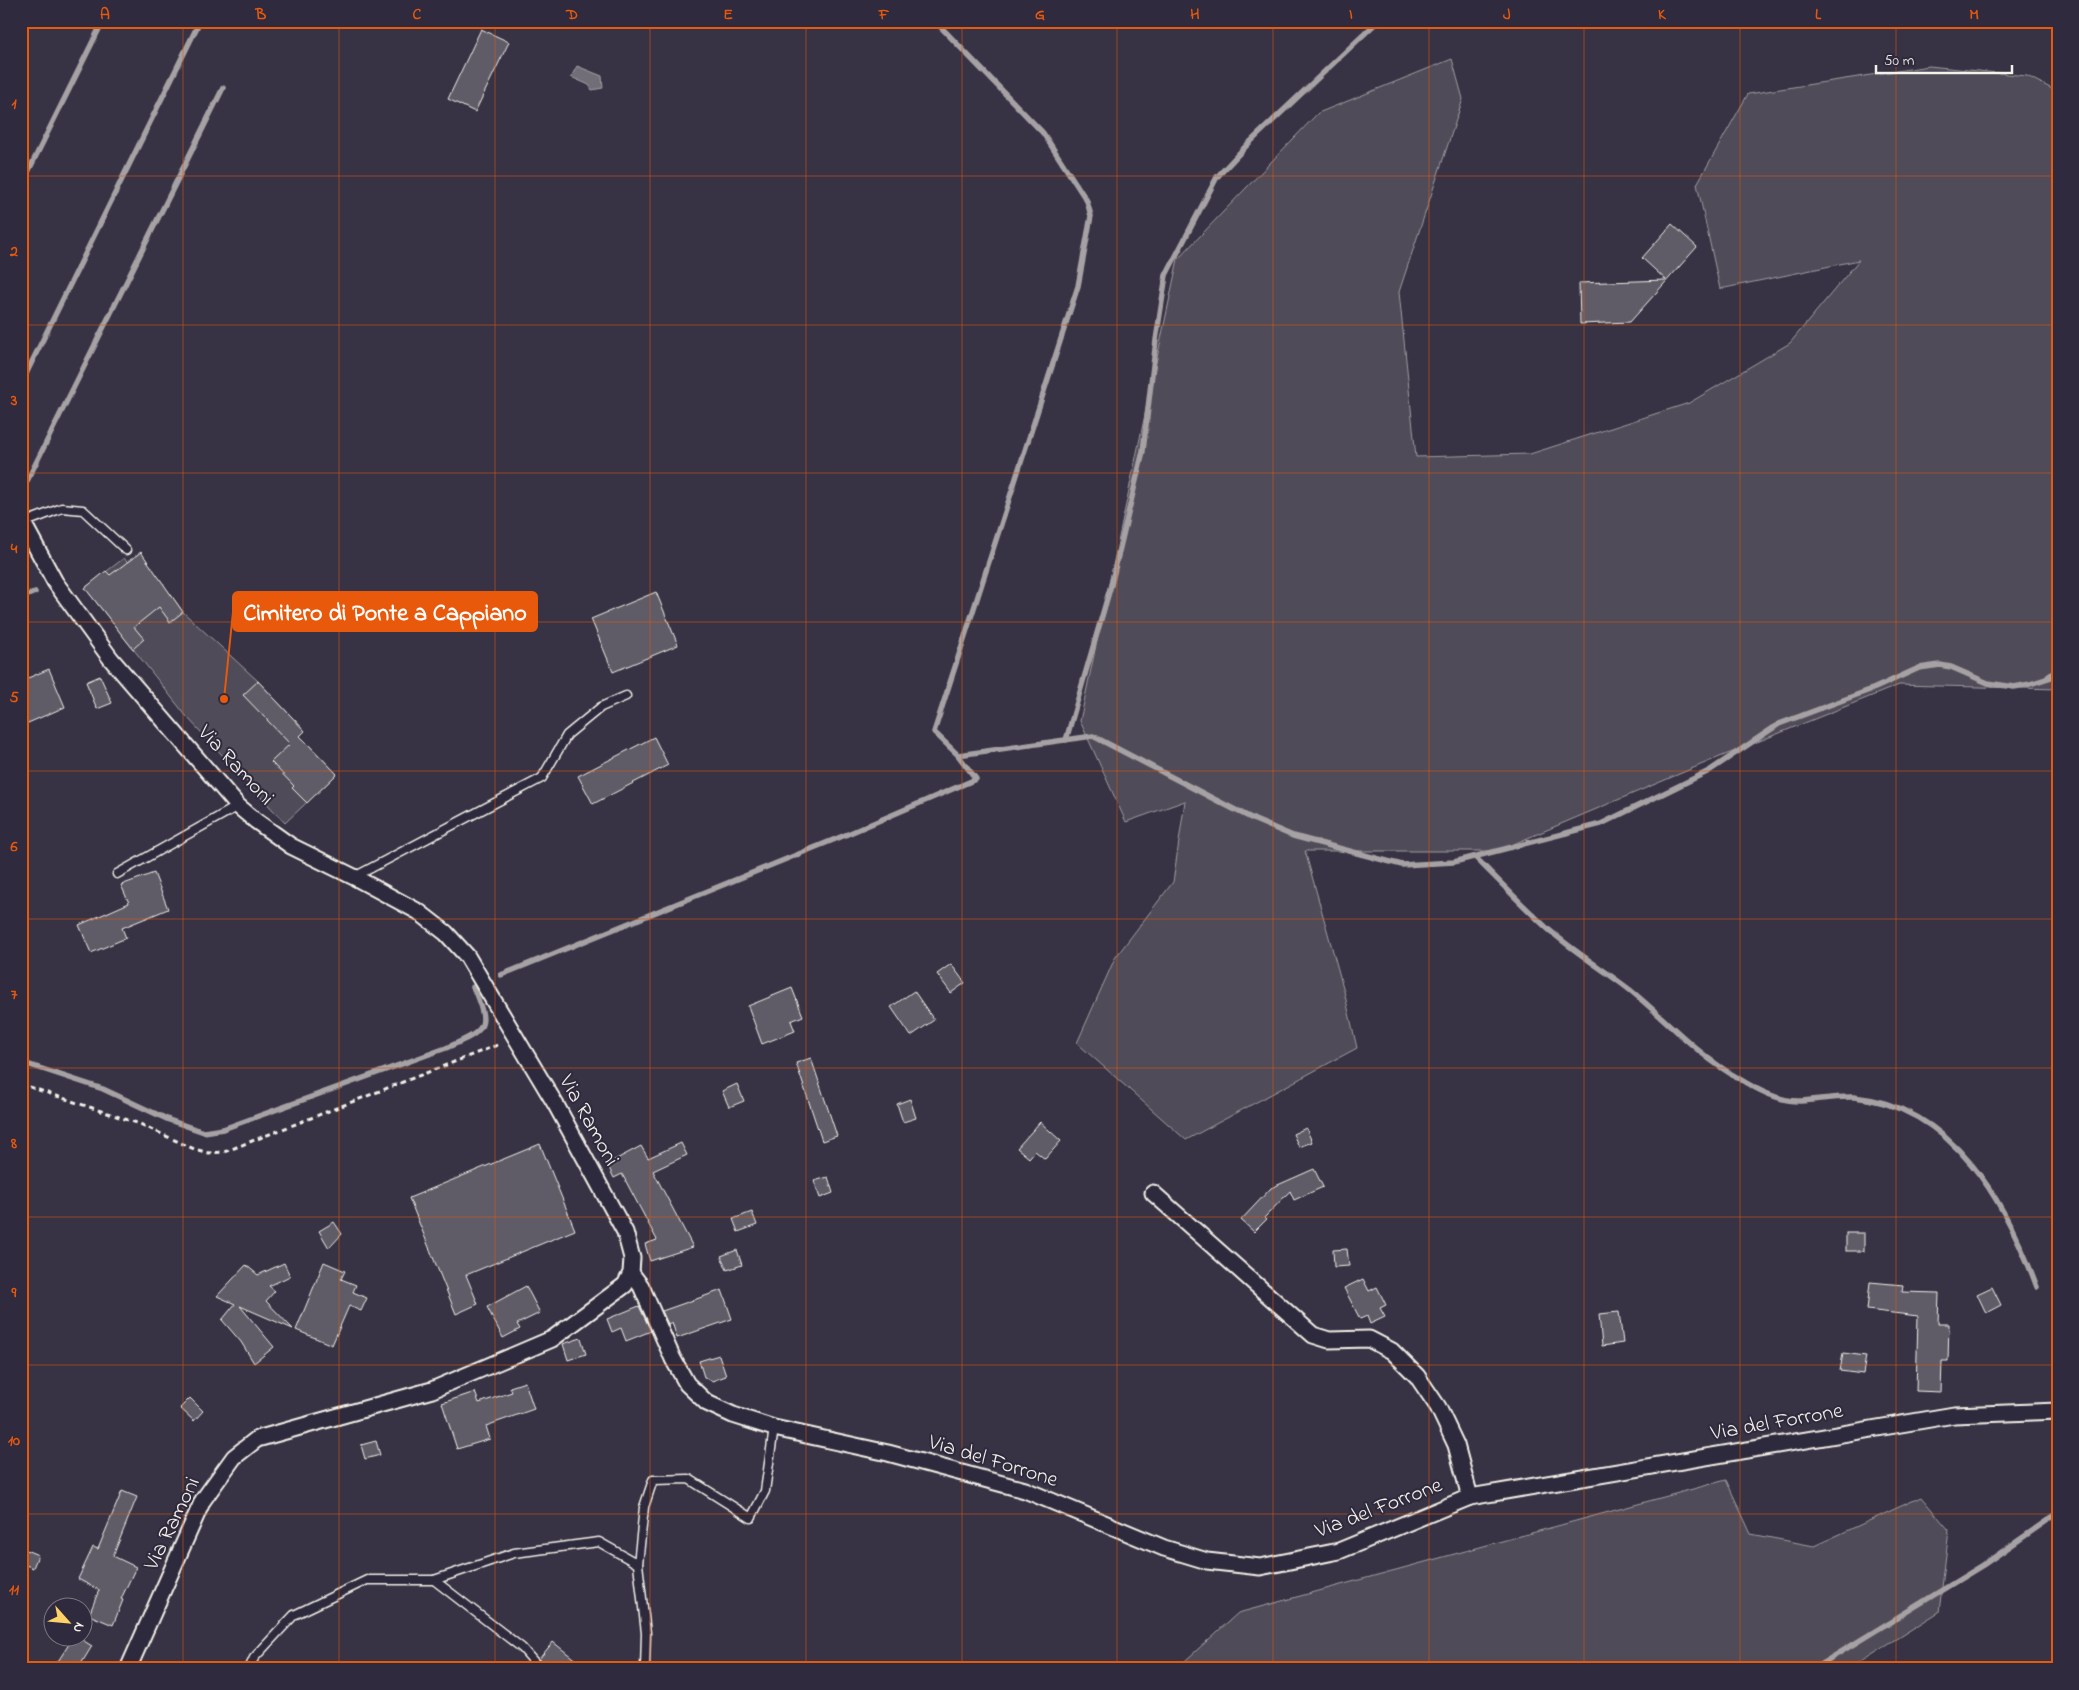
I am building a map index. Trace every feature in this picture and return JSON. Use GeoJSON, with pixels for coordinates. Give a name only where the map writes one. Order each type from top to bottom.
{"type":"FeatureCollection","features":[{"type":"Feature","properties":{"kind":"street","name":"Via Ramoni"},"geometry":{"type":"LineString","coordinates":[[22,521],[55,582],[111,660],[238,806],[256,822],[291,846],[354,877],[418,912],[446,933],[467,956],[556,1105],[625,1232],[632,1258],[632,1273],[625,1285],[552,1339],[432,1390],[257,1439],[234,1457],[203,1500],[128,1669]]}},
{"type":"Feature","properties":{"kind":"street"},"geometry":{"type":"LineString","coordinates":[[1153,1193],[1313,1334],[1329,1340],[1369,1338],[1392,1351],[1417,1376],[1438,1407],[1456,1445],[1470,1497]]}},
{"type":"Feature","properties":{"kind":"street","name":"Via del Forrone"},"geometry":{"type":"LineString","coordinates":[[632,1273],[642,1286],[672,1359],[687,1384],[707,1404],[733,1415],[774,1428],[888,1454],[1025,1490],[1164,1548],[1207,1561],[1260,1567],[1339,1551],[1470,1497],[1954,1415],[2058,1411]]}},
{"type":"Feature","properties":{"kind":"lane"},"geometry":{"type":"LineString","coordinates":[[22,521],[62,508],[83,510],[126,550]]}},
{"type":"Feature","properties":{"kind":"lane"},"geometry":{"type":"LineString","coordinates":[[354,877],[542,778],[567,735],[601,707],[626,696]]}},
{"type":"Feature","properties":{"kind":"lane"},"geometry":{"type":"LineString","coordinates":[[118,874],[238,806]]}},
{"type":"Feature","properties":{"kind":"lane"},"geometry":{"type":"LineString","coordinates":[[645,1669],[646,1633],[638,1564],[644,1507],[653,1480],[689,1479],[751,1518],[765,1491],[774,1428]]}},
{"type":"Feature","properties":{"kind":"lane"},"geometry":{"type":"LineString","coordinates":[[249,1669],[254,1658],[294,1615],[367,1580],[434,1580],[514,1553],[598,1542],[638,1564]]}},
{"type":"Feature","properties":{"kind":"lane"},"geometry":{"type":"LineString","coordinates":[[434,1580],[522,1648],[535,1663]]}},
{"type":"Feature","properties":{"kind":"path"},"geometry":{"type":"LineString","coordinates":[[21,1084],[140,1124],[194,1149],[216,1153],[224,1152],[438,1070],[515,1037]]}},
{"type":"Feature","properties":{"kind":"shaded area"},"geometry":{"type":"Polygon","coordinates":[[[1452,59],[1463,99],[1399,292],[1416,457],[1530,454],[1689,403],[1790,343],[1859,260],[1720,289],[1697,184],[1748,94],[1929,66],[2027,76],[2058,92],[2058,689],[1899,685],[1710,761],[1497,851],[1305,851],[1344,991],[1357,1048],[1186,1140],[1077,1043],[1115,958],[1173,882],[1185,801],[1126,822],[1080,721],[1178,259],[1318,113],[1452,59]]]}},
{"type":"Feature","properties":{"kind":"shaded area"},"geometry":{"type":"Polygon","coordinates":[[[577,66],[602,76],[603,88],[592,90],[589,85],[571,77],[577,66]]]}},
{"type":"Feature","properties":{"kind":"shaded area"},"geometry":{"type":"Polygon","coordinates":[[[141,553],[183,612],[258,681],[305,731],[300,736],[337,774],[285,823],[187,717],[85,588],[124,558],[127,562],[141,553]]]}},
{"type":"Feature","properties":{"kind":"shaded area"},"geometry":{"type":"Polygon","coordinates":[[[1726,1480],[1751,1534],[1814,1546],[1921,1497],[1949,1530],[1939,1612],[1848,1669],[1176,1669],[1238,1613],[1726,1480]]]}},
{"type":"Feature","properties":{"kind":"building"},"geometry":{"type":"Polygon","coordinates":[[[481,29],[509,42],[475,112],[448,99],[481,29]]]}},
{"type":"Feature","properties":{"kind":"building"},"geometry":{"type":"Polygon","coordinates":[[[1672,224],[1697,247],[1630,322],[1580,324],[1579,283],[1666,280],[1642,258],[1672,224]]]}},
{"type":"Feature","properties":{"kind":"building"},"geometry":{"type":"Polygon","coordinates":[[[141,552],[183,612],[170,622],[159,607],[134,627],[144,639],[133,649],[85,588],[106,571],[110,575],[141,552]]]}},
{"type":"Feature","properties":{"kind":"building"},"geometry":{"type":"Polygon","coordinates":[[[656,592],[678,645],[613,672],[591,619],[656,592]]]}},
{"type":"Feature","properties":{"kind":"building"},"geometry":{"type":"Polygon","coordinates":[[[49,669],[65,707],[21,726],[21,681],[49,669]]]}},
{"type":"Feature","properties":{"kind":"building"},"geometry":{"type":"Polygon","coordinates":[[[100,676],[112,703],[97,709],[86,682],[100,676]]]}},
{"type":"Feature","properties":{"kind":"building"},"geometry":{"type":"Polygon","coordinates":[[[258,681],[305,731],[300,736],[337,774],[307,803],[271,762],[290,744],[243,695],[258,681]]]}},
{"type":"Feature","properties":{"kind":"building"},"geometry":{"type":"Polygon","coordinates":[[[654,737],[668,765],[593,804],[578,776],[654,737]]]}},
{"type":"Feature","properties":{"kind":"building"},"geometry":{"type":"Polygon","coordinates":[[[154,873],[168,909],[122,928],[126,938],[91,953],[79,925],[129,903],[121,885],[154,873]]]}},
{"type":"Feature","properties":{"kind":"building"},"geometry":{"type":"Polygon","coordinates":[[[951,964],[965,983],[951,993],[937,974],[951,964]]]}},
{"type":"Feature","properties":{"kind":"building"},"geometry":{"type":"Polygon","coordinates":[[[792,988],[803,1016],[791,1021],[795,1031],[762,1044],[748,1006],[792,988]]]}},
{"type":"Feature","properties":{"kind":"building"},"geometry":{"type":"Polygon","coordinates":[[[914,991],[934,1020],[911,1036],[891,1007],[914,991]]]}},
{"type":"Feature","properties":{"kind":"building"},"geometry":{"type":"Polygon","coordinates":[[[811,1058],[837,1136],[822,1141],[796,1063],[811,1058]]]}},
{"type":"Feature","properties":{"kind":"building"},"geometry":{"type":"Polygon","coordinates":[[[737,1084],[744,1101],[729,1107],[722,1091],[737,1084]]]}},
{"type":"Feature","properties":{"kind":"building"},"geometry":{"type":"Polygon","coordinates":[[[910,1099],[916,1118],[903,1122],[897,1104],[910,1099]]]}},
{"type":"Feature","properties":{"kind":"building"},"geometry":{"type":"Polygon","coordinates":[[[1040,1122],[1061,1141],[1045,1159],[1035,1151],[1029,1158],[1017,1148],[1040,1122]]]}},
{"type":"Feature","properties":{"kind":"building"},"geometry":{"type":"Polygon","coordinates":[[[1306,1128],[1312,1142],[1299,1147],[1293,1134],[1306,1128]]]}},
{"type":"Feature","properties":{"kind":"building"},"geometry":{"type":"Polygon","coordinates":[[[681,1143],[687,1155],[653,1171],[693,1247],[650,1261],[645,1244],[657,1240],[622,1174],[614,1178],[607,1164],[641,1146],[648,1158],[681,1143]]]}},
{"type":"Feature","properties":{"kind":"building"},"geometry":{"type":"Polygon","coordinates":[[[540,1144],[575,1230],[466,1275],[478,1304],[456,1314],[409,1198],[540,1144]]]}},
{"type":"Feature","properties":{"kind":"building"},"geometry":{"type":"Polygon","coordinates":[[[1314,1169],[1323,1187],[1294,1200],[1290,1191],[1264,1218],[1266,1220],[1254,1232],[1241,1220],[1271,1188],[1314,1169]]]}},
{"type":"Feature","properties":{"kind":"building"},"geometry":{"type":"Polygon","coordinates":[[[828,1177],[833,1193],[820,1198],[814,1181],[828,1177]]]}},
{"type":"Feature","properties":{"kind":"building"},"geometry":{"type":"Polygon","coordinates":[[[752,1212],[757,1225],[738,1232],[733,1219],[752,1212]]]}},
{"type":"Feature","properties":{"kind":"building"},"geometry":{"type":"Polygon","coordinates":[[[334,1222],[342,1234],[329,1248],[319,1231],[334,1222]]]}},
{"type":"Feature","properties":{"kind":"building"},"geometry":{"type":"Polygon","coordinates":[[[1846,1233],[1864,1233],[1864,1251],[1846,1251],[1846,1233]]]}},
{"type":"Feature","properties":{"kind":"building"},"geometry":{"type":"Polygon","coordinates":[[[1347,1249],[1349,1266],[1334,1267],[1333,1250],[1347,1249]]]}},
{"type":"Feature","properties":{"kind":"building"},"geometry":{"type":"Polygon","coordinates":[[[737,1250],[742,1265],[727,1270],[721,1256],[737,1250]]]}},
{"type":"Feature","properties":{"kind":"building"},"geometry":{"type":"Polygon","coordinates":[[[324,1262],[345,1271],[341,1279],[356,1285],[353,1292],[367,1298],[361,1311],[349,1306],[332,1345],[296,1330],[324,1262]]]}},
{"type":"Feature","properties":{"kind":"building"},"geometry":{"type":"Polygon","coordinates":[[[284,1263],[290,1276],[269,1286],[275,1291],[266,1301],[293,1329],[240,1306],[274,1347],[254,1363],[241,1342],[222,1320],[235,1304],[217,1296],[246,1265],[258,1275],[284,1263]]]}},
{"type":"Feature","properties":{"kind":"building"},"geometry":{"type":"Polygon","coordinates":[[[1363,1279],[1369,1291],[1377,1287],[1386,1305],[1380,1308],[1385,1317],[1370,1324],[1367,1316],[1360,1319],[1344,1288],[1363,1279]]]}},
{"type":"Feature","properties":{"kind":"building"},"geometry":{"type":"Polygon","coordinates":[[[1870,1282],[1903,1285],[1902,1292],[1939,1293],[1938,1324],[1949,1324],[1948,1361],[1942,1361],[1941,1392],[1916,1391],[1918,1316],[1867,1310],[1870,1282]]]}},
{"type":"Feature","properties":{"kind":"building"},"geometry":{"type":"Polygon","coordinates":[[[526,1286],[540,1313],[517,1324],[520,1329],[503,1338],[487,1307],[526,1286]]]}},
{"type":"Feature","properties":{"kind":"building"},"geometry":{"type":"Polygon","coordinates":[[[1992,1287],[2001,1305],[1986,1313],[1977,1294],[1992,1287]]]}},
{"type":"Feature","properties":{"kind":"building"},"geometry":{"type":"Polygon","coordinates":[[[722,1290],[732,1319],[677,1338],[672,1322],[668,1324],[662,1311],[722,1290]]]}},
{"type":"Feature","properties":{"kind":"building"},"geometry":{"type":"Polygon","coordinates":[[[639,1306],[651,1331],[626,1341],[621,1328],[612,1332],[607,1319],[639,1306]]]}},
{"type":"Feature","properties":{"kind":"building"},"geometry":{"type":"Polygon","coordinates":[[[1619,1312],[1623,1343],[1602,1346],[1599,1314],[1619,1312]]]}},
{"type":"Feature","properties":{"kind":"building"},"geometry":{"type":"Polygon","coordinates":[[[581,1338],[586,1354],[568,1360],[563,1344],[581,1338]]]}},
{"type":"Feature","properties":{"kind":"building"},"geometry":{"type":"Polygon","coordinates":[[[1843,1353],[1866,1356],[1863,1374],[1840,1371],[1843,1353]]]}},
{"type":"Feature","properties":{"kind":"building"},"geometry":{"type":"Polygon","coordinates":[[[719,1355],[726,1376],[712,1381],[704,1377],[699,1361],[719,1355]]]}},
{"type":"Feature","properties":{"kind":"building"},"geometry":{"type":"Polygon","coordinates":[[[525,1382],[534,1409],[486,1426],[490,1439],[457,1449],[442,1403],[475,1392],[479,1403],[512,1392],[510,1387],[525,1382]]]}},
{"type":"Feature","properties":{"kind":"building"},"geometry":{"type":"Polygon","coordinates":[[[190,1398],[203,1411],[194,1421],[180,1408],[190,1398]]]}},
{"type":"Feature","properties":{"kind":"building"},"geometry":{"type":"Polygon","coordinates":[[[376,1441],[380,1455],[365,1459],[361,1445],[376,1441]]]}},
{"type":"Feature","properties":{"kind":"building"},"geometry":{"type":"Polygon","coordinates":[[[122,1491],[137,1497],[113,1556],[136,1567],[121,1599],[123,1600],[113,1625],[92,1616],[92,1608],[99,1590],[78,1579],[93,1547],[98,1549],[122,1491]]]}},
{"type":"Feature","properties":{"kind":"building"},"geometry":{"type":"Polygon","coordinates":[[[21,1548],[38,1555],[33,1568],[21,1563],[21,1548]]]}},
{"type":"Feature","properties":{"kind":"building"},"geometry":{"type":"Polygon","coordinates":[[[553,1642],[587,1669],[532,1669],[539,1667],[539,1659],[553,1642]]]}},
{"type":"Feature","properties":{"kind":"building"},"geometry":{"type":"Polygon","coordinates":[[[67,1648],[91,1648],[78,1669],[53,1669],[67,1648]]]}},
{"type":"Feature","properties":{"kind":"waterway"},"geometry":{"type":"LineString","coordinates":[[21,186],[103,21]]}},
{"type":"Feature","properties":{"kind":"waterway"},"geometry":{"type":"LineString","coordinates":[[501,975],[843,836],[976,779],[958,755],[934,732],[1078,286],[1091,216],[1087,201],[1043,133],[935,21]]}},
{"type":"Feature","properties":{"kind":"waterway"},"geometry":{"type":"LineString","coordinates":[[1066,740],[1111,585],[1143,451],[1166,275],[1217,177],[1247,145],[1378,21]]}},
{"type":"Feature","properties":{"kind":"waterway"},"geometry":{"type":"LineString","coordinates":[[21,384],[197,27]]}},
{"type":"Feature","properties":{"kind":"waterway"},"geometry":{"type":"LineString","coordinates":[[21,493],[223,88]]}},
{"type":"Feature","properties":{"kind":"waterway"},"geometry":{"type":"LineString","coordinates":[[21,598],[35,592]]}},
{"type":"Feature","properties":{"kind":"waterway"},"geometry":{"type":"LineString","coordinates":[[958,755],[1093,736],[1255,820],[1293,836],[1402,865],[1454,862],[1601,824],[1709,771],[1779,724],[1875,688],[1919,668],[1940,665],[1951,667],[1988,683],[2014,687],[2058,675]]}},
{"type":"Feature","properties":{"kind":"waterway"},"geometry":{"type":"LineString","coordinates":[[2048,677],[2058,669]]}},
{"type":"Feature","properties":{"kind":"waterway"},"geometry":{"type":"LineString","coordinates":[[1475,857],[1548,929],[1630,990],[1723,1069],[1768,1094],[1793,1101],[1854,1097],[1889,1105],[1920,1119],[1948,1139],[1971,1164],[1992,1193],[2009,1223],[2037,1287]]}},
{"type":"Feature","properties":{"kind":"waterway"},"geometry":{"type":"LineString","coordinates":[[21,1062],[103,1089],[169,1120],[204,1132],[223,1129],[446,1048],[470,1037],[477,1032],[483,1020],[479,1001],[473,987]]}},
{"type":"Feature","properties":{"kind":"waterway"},"geometry":{"type":"LineString","coordinates":[[1813,1669],[1983,1565],[2058,1513]]}},
{"type":"Feature","properties":{"kind":"place","name":"Cimitero di Ponte a Cappiano"},"geometry":{"type":"Point","coordinates":[224,699]}}]}
